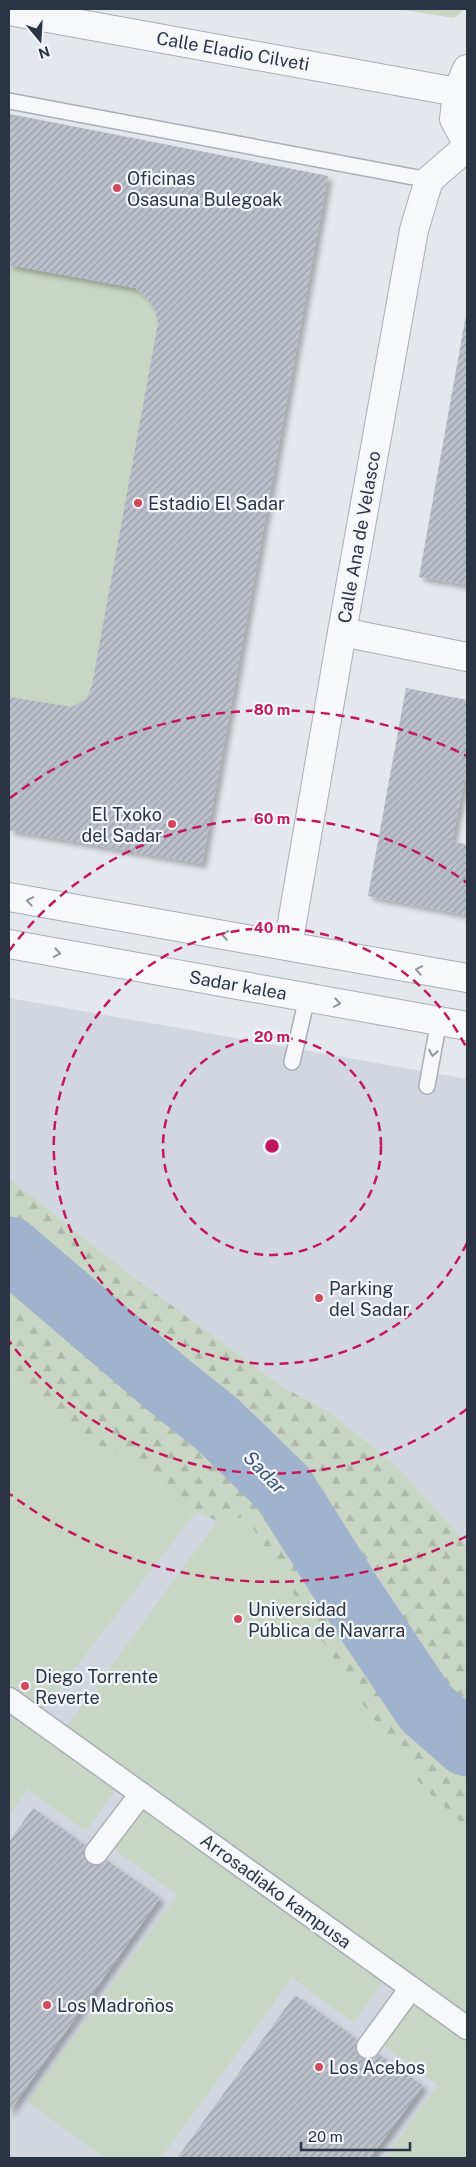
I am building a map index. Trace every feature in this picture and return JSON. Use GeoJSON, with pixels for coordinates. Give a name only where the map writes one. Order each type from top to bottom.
{"type":"FeatureCollection","features":[{"type":"Feature","properties":{"kind":"street","name":"Calle Eladio Cilveti"},"geometry":{"type":"LineString","coordinates":[[9,11],[462,81]]}},
{"type":"Feature","properties":{"kind":"street"},"geometry":{"type":"LineString","coordinates":[[462,81],[454,119],[467,142]]}},
{"type":"Feature","properties":{"kind":"street"},"geometry":{"type":"LineString","coordinates":[[429,180],[467,147]]}},
{"type":"Feature","properties":{"kind":"street","name":"Calle Ana de Velasco"},"geometry":{"type":"LineString","coordinates":[[288,946],[414,230],[429,180]]}},
{"type":"Feature","properties":{"kind":"street"},"geometry":{"type":"LineString","coordinates":[[342,632],[467,657]]}},
{"type":"Feature","properties":{"kind":"street"},"geometry":{"type":"LineString","coordinates":[[9,897],[467,978]]}},
{"type":"Feature","properties":{"kind":"street","name":"Sadar kalea"},"geometry":{"type":"LineString","coordinates":[[9,944],[467,1026]]}},
{"type":"Feature","properties":{"kind":"street","name":"Arrosadiako kampusa"},"geometry":{"type":"LineString","coordinates":[[9,1699],[467,2028]]}},
{"type":"Feature","properties":{"kind":"street"},"geometry":{"type":"LineString","coordinates":[[96,1853],[141,1794]]}},
{"type":"Feature","properties":{"kind":"street"},"geometry":{"type":"LineString","coordinates":[[368,2047],[411,1988]]}},
{"type":"Feature","properties":{"kind":"lane"},"geometry":{"type":"LineString","coordinates":[[9,101],[429,180]]}},
{"type":"Feature","properties":{"kind":"lane"},"geometry":{"type":"LineString","coordinates":[[292,1062],[308,998]]}},
{"type":"Feature","properties":{"kind":"lane"},"geometry":{"type":"LineString","coordinates":[[427,1086],[439,1020]]}},
{"type":"Feature","properties":{"kind":"shaded area","name":"Universidad Pública de Navarra"},"geometry":{"type":"Polygon","coordinates":[[[9,998],[467,1079],[467,2158],[9,2158],[9,998]]]}},
{"type":"Feature","properties":{"kind":"green space"},"geometry":{"type":"Polygon","coordinates":[[[398,9],[465,9],[454,18],[398,9]]]}},
{"type":"Feature","properties":{"kind":"green space","name":"Estadio El Sadar"},"geometry":{"type":"Polygon","coordinates":[[[9,114],[328,176],[202,864],[9,830],[9,114]]]}},
{"type":"Feature","properties":{"kind":"green space"},"geometry":{"type":"Polygon","coordinates":[[[9,1178],[129,1274],[281,1386],[330,1413],[394,1464],[450,1524],[467,1547],[467,1828],[422,1786],[355,1693],[246,1517],[217,1521],[196,1512],[134,1459],[84,1440],[9,1375],[9,1178]]]}},
{"type":"Feature","properties":{"kind":"green space"},"geometry":{"type":"Polygon","coordinates":[[[9,1375],[84,1440],[134,1459],[196,1512],[42,1711],[9,1687],[9,1375]]]}},
{"type":"Feature","properties":{"kind":"green space"},"geometry":{"type":"Polygon","coordinates":[[[246,1517],[355,1693],[422,1786],[467,1828],[467,2016],[66,1728],[217,1521],[246,1517]]]}},
{"type":"Feature","properties":{"kind":"green space"},"geometry":{"type":"Polygon","coordinates":[[[9,1710],[117,1788],[86,1831],[27,1789],[9,1815],[9,1710]]]}},
{"type":"Feature","properties":{"kind":"green space"},"geometry":{"type":"Polygon","coordinates":[[[140,1807],[383,1982],[354,2023],[292,1978],[161,2158],[105,2158],[27,2102],[177,1895],[111,1847],[140,1807]]]}},
{"type":"Feature","properties":{"kind":"green space"},"geometry":{"type":"Polygon","coordinates":[[[410,2001],[467,2042],[467,2158],[385,2158],[438,2085],[380,2043],[410,2001]]]}},
{"type":"Feature","properties":{"kind":"building","name":"Estadio El Sadar"},"geometry":{"type":"Polygon","coordinates":[[[9,114],[328,176],[202,864],[9,830],[9,697],[72,707],[87,698],[92,685],[158,323],[155,310],[147,298],[135,288],[9,265],[9,114]]]}},
{"type":"Feature","properties":{"kind":"building"},"geometry":{"type":"Polygon","coordinates":[[[467,316],[467,585],[419,577],[467,316]]]}},
{"type":"Feature","properties":{"kind":"building"},"geometry":{"type":"Polygon","coordinates":[[[406,688],[467,700],[467,774],[452,841],[467,845],[467,915],[368,896],[406,688]]]}},
{"type":"Feature","properties":{"kind":"building","name":"Los Madroños"},"geometry":{"type":"Polygon","coordinates":[[[33,1808],[160,1898],[9,2112],[9,1842],[33,1808]]]}},
{"type":"Feature","properties":{"kind":"building","name":"Los Acebos"},"geometry":{"type":"Polygon","coordinates":[[[295,1995],[423,2086],[370,2158],[177,2158],[295,1995]]]}},
{"type":"Feature","properties":{"kind":"waterway","name":"Sadar"},"geometry":{"type":"LineString","coordinates":[[9,1249],[167,1384],[217,1424],[283,1488],[351,1596],[426,1708],[467,1744]]}},
{"type":"Feature","properties":{"kind":"place","name":"Oficinas Osasuna Bulegoak"},"geometry":{"type":"Point","coordinates":[117,188]}},
{"type":"Feature","properties":{"kind":"place","name":"Estadio El Sadar"},"geometry":{"type":"Point","coordinates":[138,503]}},
{"type":"Feature","properties":{"kind":"place","name":"El Txoko del Sadar"},"geometry":{"type":"Point","coordinates":[172,824]}},
{"type":"Feature","properties":{"kind":"place","name":"Parking del Sadar"},"geometry":{"type":"Point","coordinates":[319,1298]}},
{"type":"Feature","properties":{"kind":"place","name":"Universidad Pública de Navarra"},"geometry":{"type":"Point","coordinates":[238,1619]}},
{"type":"Feature","properties":{"kind":"place","name":"Diego Torrente Reverte"},"geometry":{"type":"Point","coordinates":[25,1686]}},
{"type":"Feature","properties":{"kind":"place","name":"Los Madroños"},"geometry":{"type":"Point","coordinates":[47,2005]}},
{"type":"Feature","properties":{"kind":"place","name":"Los Acebos"},"geometry":{"type":"Point","coordinates":[319,2067]}}]}
